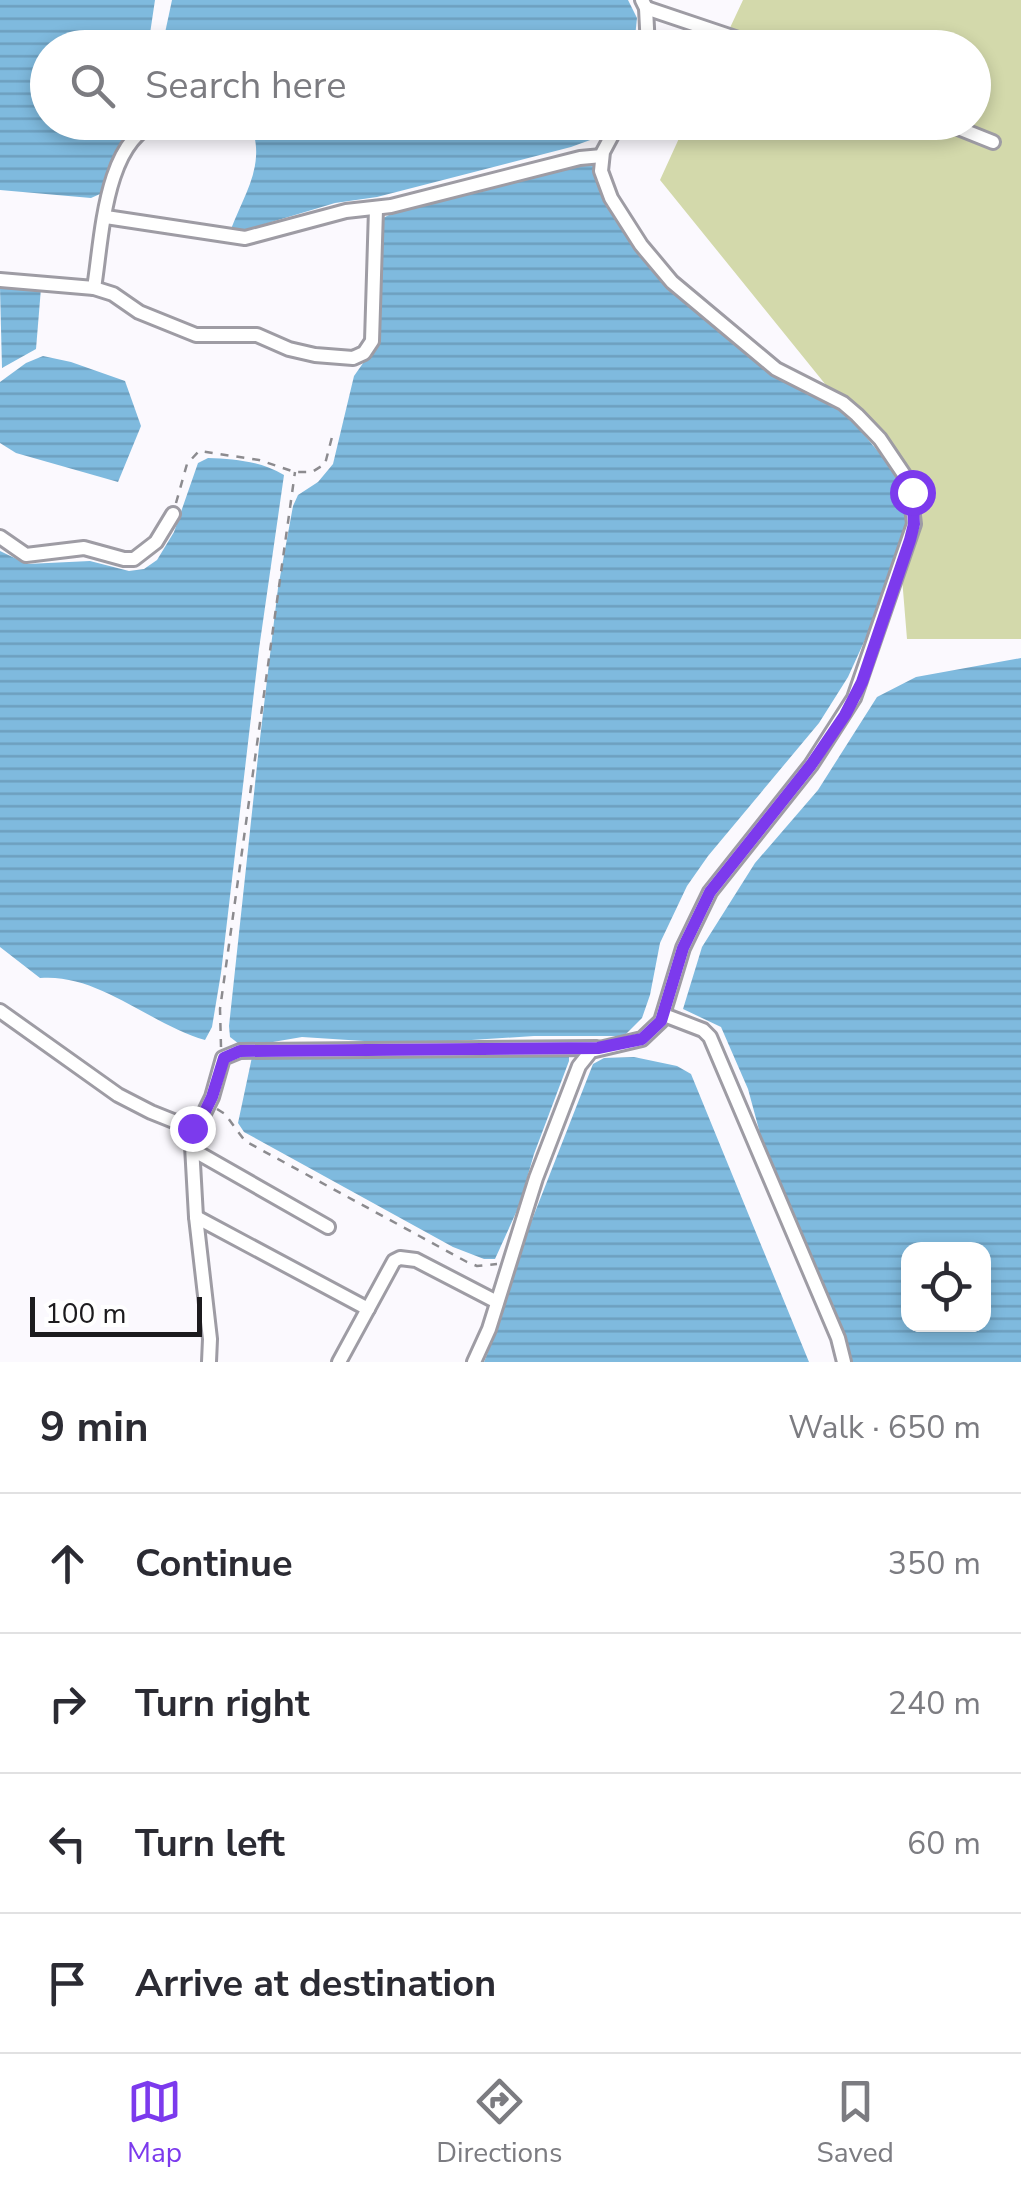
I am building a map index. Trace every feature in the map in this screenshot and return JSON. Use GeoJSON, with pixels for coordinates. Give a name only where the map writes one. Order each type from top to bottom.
{"type":"FeatureCollection","features":[{"type":"Feature","properties":{"kind":"street"},"geometry":{"type":"LineString","coordinates":[[646,30],[644,4],[716,30]]}},
{"type":"Feature","properties":{"kind":"street"},"geometry":{"type":"LineString","coordinates":[[94,288],[116,171],[130,140]]}},
{"type":"Feature","properties":{"kind":"street"},"geometry":{"type":"LineString","coordinates":[[209,1362],[193,1150],[194,1134],[224,1058],[240,1051],[598,1048],[642,1039],[664,1014],[683,948],[710,892],[811,765],[854,698],[910,540],[914,510],[909,482],[880,439],[843,404],[776,370],[665,274],[611,198],[601,170],[602,156],[610,140]]}},
{"type":"Feature","properties":{"kind":"street"},"geometry":{"type":"LineString","coordinates":[[988,140],[993,142]]}},
{"type":"Feature","properties":{"kind":"street"},"geometry":{"type":"LineString","coordinates":[[106,217],[244,238],[602,156]]}},
{"type":"Feature","properties":{"kind":"street"},"geometry":{"type":"LineString","coordinates":[[0,280],[94,288],[196,335],[257,335],[302,352],[353,358],[364,353],[372,341],[376,209]]}},
{"type":"Feature","properties":{"kind":"street"},"geometry":{"type":"LineString","coordinates":[[0,538],[26,556],[84,548],[124,560],[134,559],[156,542],[173,514]]}},
{"type":"Feature","properties":{"kind":"street"},"geometry":{"type":"LineString","coordinates":[[0,1011],[102,1085],[137,1106],[187,1124],[194,1134]]}},
{"type":"Feature","properties":{"kind":"street"},"geometry":{"type":"LineString","coordinates":[[664,1014],[710,1036],[838,1338],[844,1362]]}},
{"type":"Feature","properties":{"kind":"street"},"geometry":{"type":"LineString","coordinates":[[474,1362],[579,1066],[584,1057],[598,1048]]}},
{"type":"Feature","properties":{"kind":"street"},"geometry":{"type":"LineString","coordinates":[[193,1150],[328,1227]]}},
{"type":"Feature","properties":{"kind":"street"},"geometry":{"type":"LineString","coordinates":[[196,1217],[368,1309]]}},
{"type":"Feature","properties":{"kind":"street"},"geometry":{"type":"LineString","coordinates":[[339,1362],[394,1262],[406,1256],[498,1302]]}},
{"type":"Feature","properties":{"kind":"path"},"geometry":{"type":"LineString","coordinates":[[173,514],[188,464],[199,451],[259,460],[295,472],[320,470],[332,437]]}},
{"type":"Feature","properties":{"kind":"path"},"geometry":{"type":"LineString","coordinates":[[224,1058],[220,1009],[295,472]]}},
{"type":"Feature","properties":{"kind":"path"},"geometry":{"type":"LineString","coordinates":[[208,1106],[225,1114],[245,1142],[468,1262],[488,1266],[508,1262]]}},
{"type":"Feature","properties":{"kind":"green space"},"geometry":{"type":"Polygon","coordinates":[[[743,0],[1021,0],[1021,639],[907,639],[893,468],[660,180],[678,140],[991,140],[991,30],[729,30],[743,0]]]}},
{"type":"Feature","properties":{"kind":"water"},"geometry":{"type":"Polygon","coordinates":[[[0,0],[155,0],[151,30],[30,30],[30,140],[121,140],[100,194],[91,198],[0,190],[0,0]]]}},
{"type":"Feature","properties":{"kind":"water"},"geometry":{"type":"Polygon","coordinates":[[[172,0],[628,0],[637,18],[636,30],[166,30],[172,0]]]}},
{"type":"Feature","properties":{"kind":"water"},"geometry":{"type":"Polygon","coordinates":[[[255,140],[590,140],[377,197],[335,203],[238,232],[231,229],[248,190],[255,140]]]}},
{"type":"Feature","properties":{"kind":"water"},"geometry":{"type":"Polygon","coordinates":[[[591,163],[597,170],[603,198],[678,297],[764,370],[847,414],[901,479],[910,513],[879,609],[848,677],[819,723],[687,886],[660,943],[642,1018],[624,1036],[534,1036],[410,1044],[302,1037],[243,1047],[230,1037],[229,1026],[278,588],[293,506],[298,495],[318,482],[333,464],[354,376],[373,349],[381,219],[399,210],[591,163]]]}},
{"type":"Feature","properties":{"kind":"water"},"geometry":{"type":"Polygon","coordinates":[[[0,288],[41,288],[36,349],[2,368],[0,288]]]}},
{"type":"Feature","properties":{"kind":"water"},"geometry":{"type":"Polygon","coordinates":[[[43,356],[125,381],[141,426],[118,482],[16,453],[0,443],[0,382],[43,356]]]}},
{"type":"Feature","properties":{"kind":"water"},"geometry":{"type":"Polygon","coordinates":[[[208,458],[247,462],[284,475],[221,973],[212,1027],[205,1040],[83,983],[40,978],[0,947],[0,551],[27,564],[90,561],[129,571],[144,569],[157,560],[174,532],[198,463],[208,458]]]}},
{"type":"Feature","properties":{"kind":"water"},"geometry":{"type":"Polygon","coordinates":[[[1021,658],[1021,1362],[852,1362],[721,1027],[683,1009],[702,947],[755,863],[818,790],[877,697],[916,677],[1021,658]]]}},
{"type":"Feature","properties":{"kind":"water"},"geometry":{"type":"Polygon","coordinates":[[[554,1048],[569,1054],[569,1061],[519,1206],[495,1259],[484,1259],[453,1247],[244,1132],[238,1123],[252,1057],[403,1056],[554,1048]]]}},
{"type":"Feature","properties":{"kind":"water"},"geometry":{"type":"Polygon","coordinates":[[[634,1057],[677,1066],[691,1074],[809,1362],[484,1362],[502,1316],[510,1276],[593,1064],[604,1058],[634,1057]]]}},
{"type":"Feature","properties":{"kind":"route"},"geometry":{"type":"LineString","coordinates":[[192,1128],[194,1134],[212,1097],[224,1058],[240,1051],[598,1048],[642,1039],[653,1030],[666,1010],[683,948],[710,892],[811,765],[862,682],[914,524],[912,492]]}}]}
